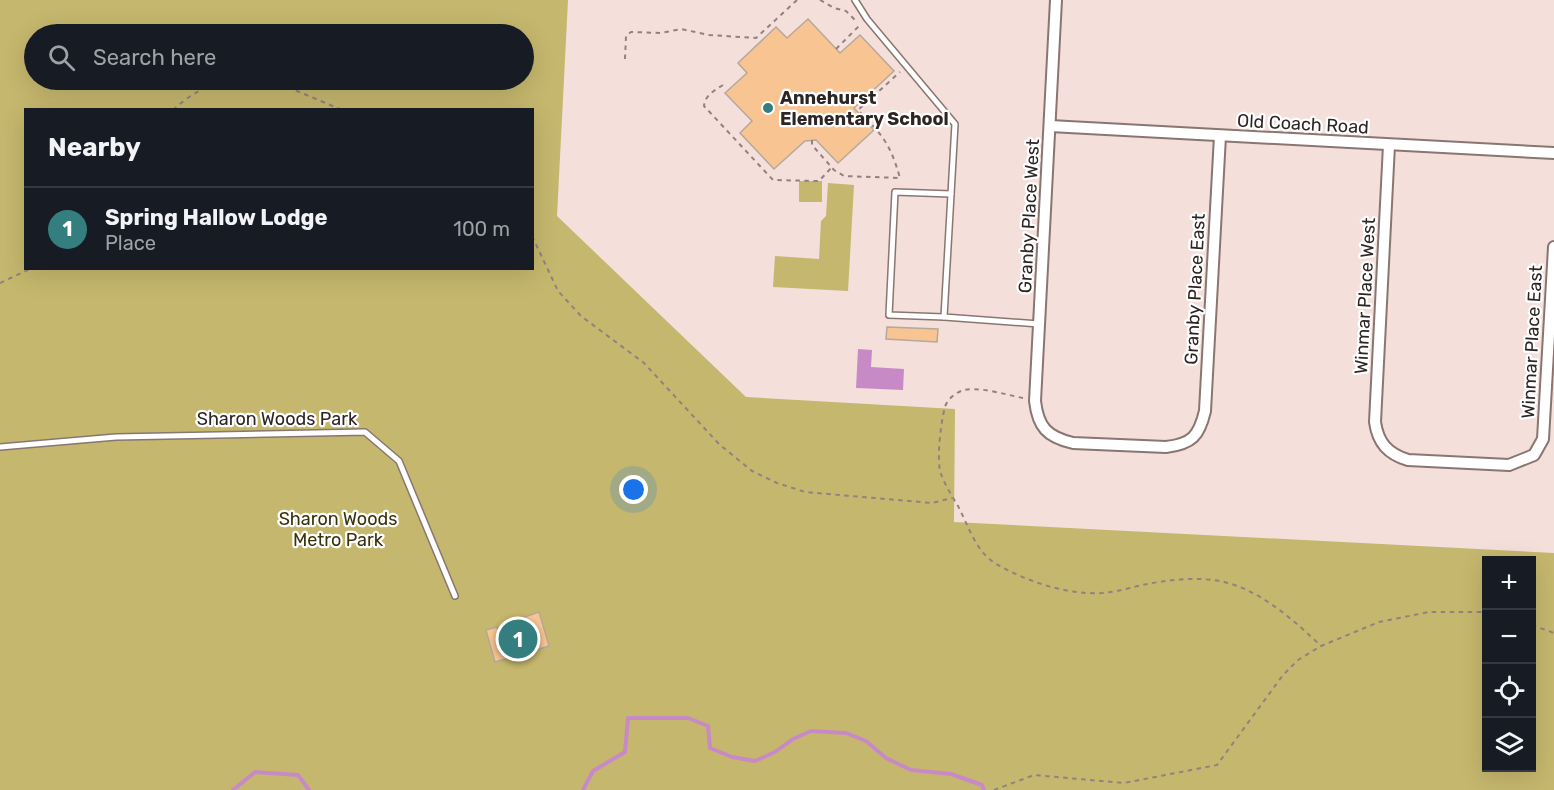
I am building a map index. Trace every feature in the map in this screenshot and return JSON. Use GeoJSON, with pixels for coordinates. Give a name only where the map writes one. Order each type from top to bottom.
{"type":"FeatureCollection","features":[{"type":"Feature","properties":{"kind":"street","name":"Granby Place West"},"geometry":{"type":"LineString","coordinates":[[1045,431],[1037,417],[1035,401],[1056,0]]}},
{"type":"Feature","properties":{"kind":"street","name":"Old Coach Road"},"geometry":{"type":"LineString","coordinates":[[1050,126],[1554,153]]}},
{"type":"Feature","properties":{"kind":"street","name":"Granby Place East"},"geometry":{"type":"LineString","coordinates":[[1045,431],[1058,440],[1073,443],[1166,447],[1192,440],[1202,426],[1205,411],[1220,136]]}},
{"type":"Feature","properties":{"kind":"street","name":"Winmar Place West"},"geometry":{"type":"LineString","coordinates":[[1389,145],[1375,422],[1377,435],[1384,447],[1395,456],[1408,460],[1509,465],[1534,455],[1543,439]]}},
{"type":"Feature","properties":{"kind":"street","name":"Winmar Place East"},"geometry":{"type":"LineString","coordinates":[[1543,439],[1554,247]]}},
{"type":"Feature","properties":{"kind":"lane"},"geometry":{"type":"LineString","coordinates":[[855,0],[866,18],[955,124],[944,317]]}},
{"type":"Feature","properties":{"kind":"lane"},"geometry":{"type":"LineString","coordinates":[[951,194],[895,192],[889,315],[1040,324]]}},
{"type":"Feature","properties":{"kind":"lane","name":"Sharon Woods Park"},"geometry":{"type":"LineString","coordinates":[[0,447],[137,436],[365,432],[399,461],[455,596]]}},
{"type":"Feature","properties":{"kind":"path"},"geometry":{"type":"LineString","coordinates":[[625,59],[626,36],[631,32],[661,33],[681,29],[709,35],[756,38],[797,0]]}},
{"type":"Feature","properties":{"kind":"path"},"geometry":{"type":"LineString","coordinates":[[820,0],[834,8],[846,11],[860,26],[836,49]]}},
{"type":"Feature","properties":{"kind":"path"},"geometry":{"type":"LineString","coordinates":[[812,140],[812,145],[832,167],[844,176],[900,178],[886,140],[858,110],[900,72]]}},
{"type":"Feature","properties":{"kind":"path"},"geometry":{"type":"LineString","coordinates":[[723,85],[708,95],[704,100],[704,106],[773,180],[819,181],[832,167]]}},
{"type":"Feature","properties":{"kind":"path"},"geometry":{"type":"LineString","coordinates":[[175,108],[189,95],[201,90]]}},
{"type":"Feature","properties":{"kind":"path"},"geometry":{"type":"LineString","coordinates":[[295,90],[337,108]]}},
{"type":"Feature","properties":{"kind":"path"},"geometry":{"type":"LineString","coordinates":[[534,240],[558,291],[581,316],[644,363],[719,444],[752,471],[777,483],[805,492],[932,503],[953,498]]}},
{"type":"Feature","properties":{"kind":"path"},"geometry":{"type":"LineString","coordinates":[[0,283],[28,270]]}},
{"type":"Feature","properties":{"kind":"path"},"geometry":{"type":"LineString","coordinates":[[1023,398],[971,389],[961,391],[951,397],[945,405],[940,473],[969,532],[984,554],[996,565],[1029,580],[1073,592],[1103,593],[1173,581],[1202,579],[1223,582],[1246,590],[1266,602],[1321,646]]}},
{"type":"Feature","properties":{"kind":"path"},"geometry":{"type":"LineString","coordinates":[[994,790],[1034,775],[1124,783],[1217,765],[1283,675],[1298,660],[1321,646],[1379,622],[1429,612],[1482,612]]}},
{"type":"Feature","properties":{"kind":"path"},"geometry":{"type":"LineString","coordinates":[[1536,626],[1554,633]]}},
{"type":"Feature","properties":{"kind":"green space","name":"Sharon Woods Metro Park"},"geometry":{"type":"Polygon","coordinates":[[[0,0],[568,0],[557,216],[746,397],[955,409],[954,522],[1554,553],[1554,790],[0,790],[0,0]]]}},
{"type":"Feature","properties":{"kind":"green space"},"geometry":{"type":"Polygon","coordinates":[[[799,181],[822,181],[822,202],[799,202],[799,181]]]}},
{"type":"Feature","properties":{"kind":"green space"},"geometry":{"type":"Polygon","coordinates":[[[828,183],[854,185],[848,291],[773,287],[775,256],[819,259],[821,221],[826,216],[828,183]]]}},
{"type":"Feature","properties":{"kind":"shaded area"},"geometry":{"type":"Polygon","coordinates":[[[858,349],[872,350],[871,367],[904,369],[903,390],[856,388],[858,349]]]}},
{"type":"Feature","properties":{"kind":"building"},"geometry":{"type":"Polygon","coordinates":[[[808,19],[840,53],[860,35],[894,71],[854,108],[874,130],[838,163],[816,140],[805,141],[774,169],[740,133],[752,121],[725,93],[747,73],[738,63],[776,27],[787,38],[808,19]]]}},
{"type":"Feature","properties":{"kind":"building"},"geometry":{"type":"Polygon","coordinates":[[[887,327],[938,329],[937,342],[886,339],[887,327]]]}},
{"type":"Feature","properties":{"kind":"building"},"geometry":{"type":"Polygon","coordinates":[[[539,612],[549,646],[495,662],[486,630],[497,627],[498,632],[524,624],[522,618],[539,612]]]}},
{"type":"Feature","properties":{"kind":"waterway"},"geometry":{"type":"LineString","coordinates":[[583,790],[593,771],[625,752],[628,718],[688,718],[708,726],[710,748],[732,757],[755,761],[811,731],[846,733],[866,741],[886,758],[911,770],[951,774],[982,785],[984,790]]}},
{"type":"Feature","properties":{"kind":"waterway"},"geometry":{"type":"LineString","coordinates":[[233,790],[255,772],[298,775],[309,790]]}},
{"type":"Feature","properties":{"kind":"place","name":"Annehurst Elementary School"},"geometry":{"type":"Point","coordinates":[768,108]}},
{"type":"Feature","properties":{"kind":"place","name":"Spring Hallow Lodge"},"geometry":{"type":"Point","coordinates":[518,639]}}]}
